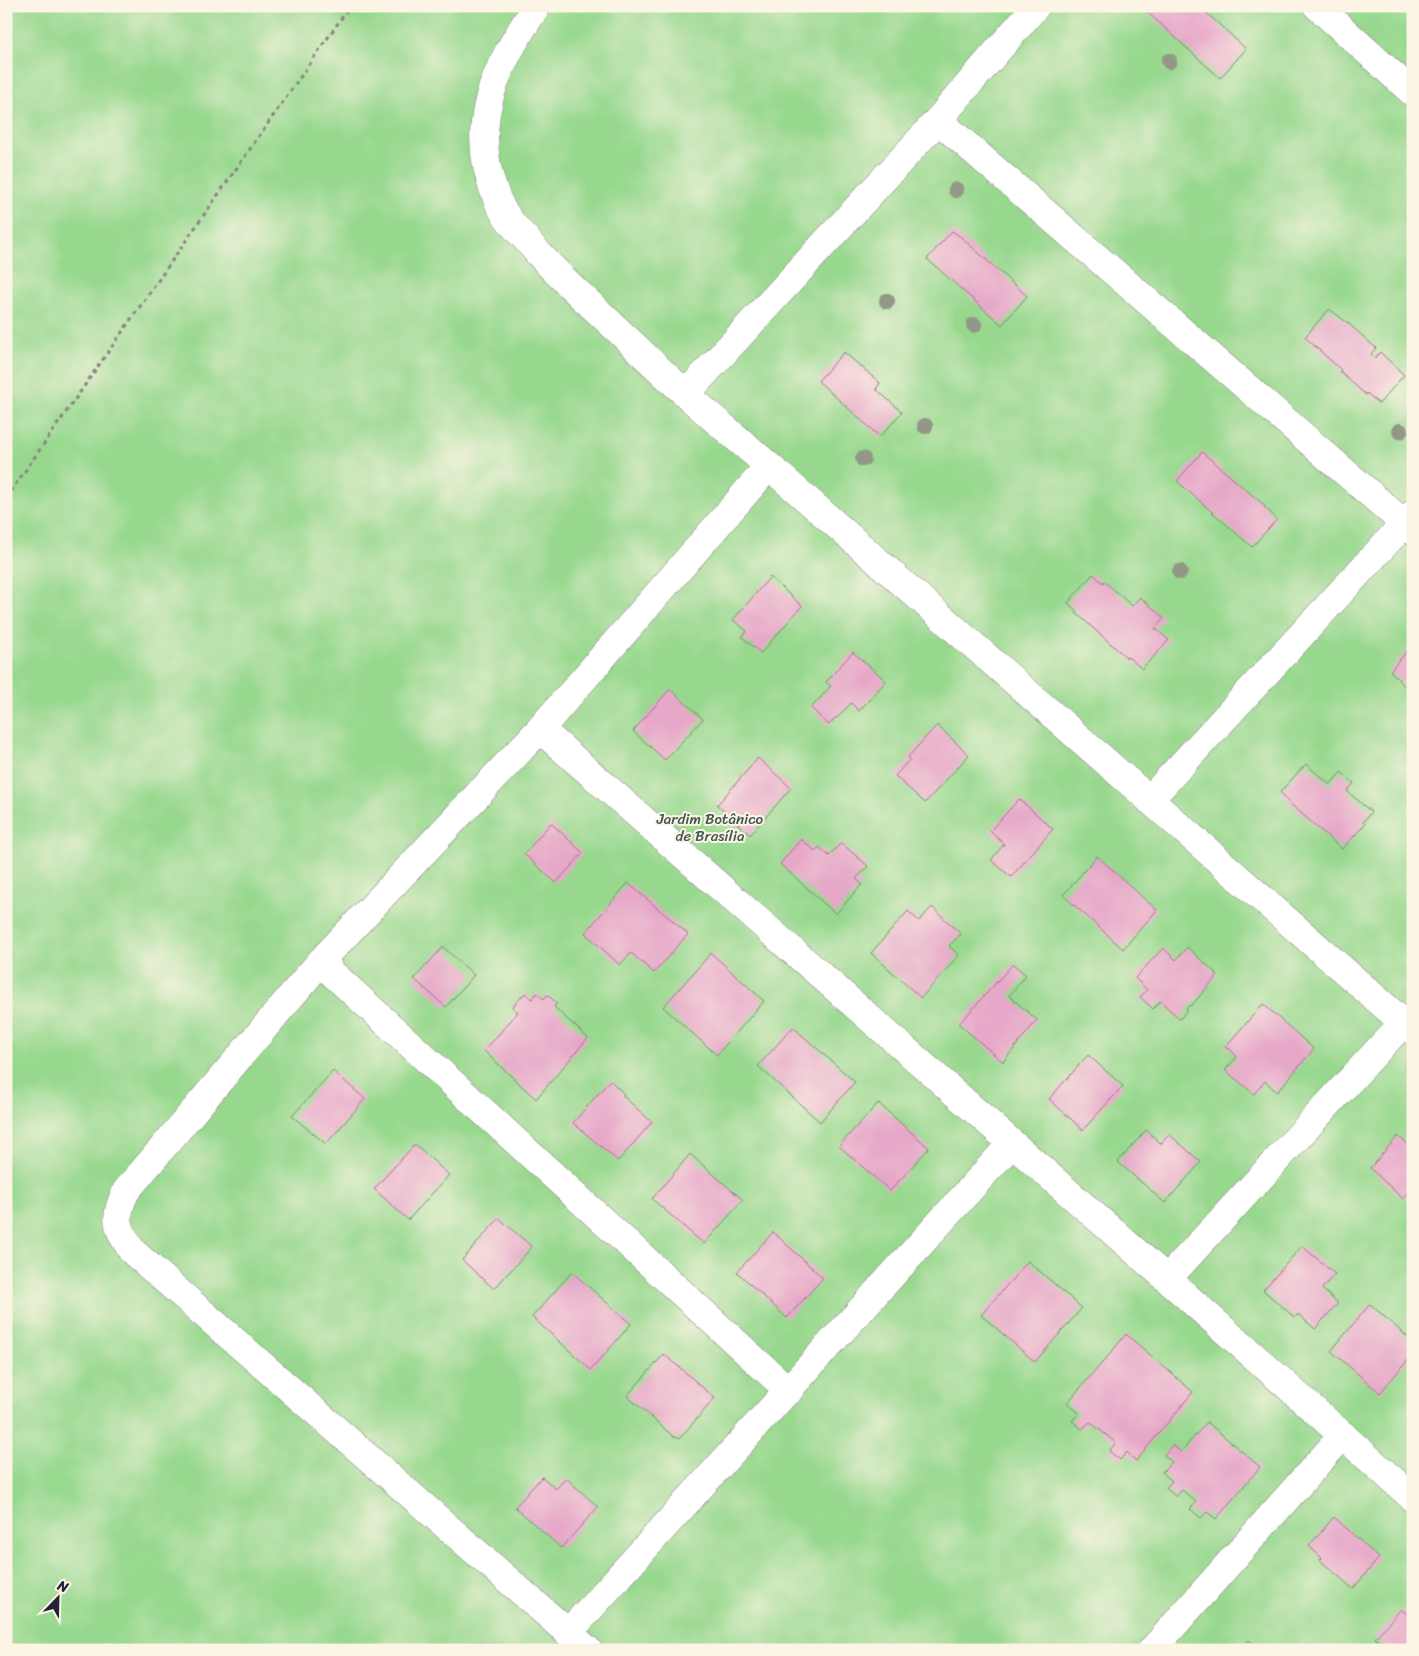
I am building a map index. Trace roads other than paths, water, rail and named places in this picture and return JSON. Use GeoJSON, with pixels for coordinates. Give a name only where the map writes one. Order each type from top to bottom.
{"type":"FeatureCollection","features":[{"type":"Feature","properties":{"kind":"street"},"geometry":{"type":"LineString","coordinates":[[538,6],[519,32],[501,64],[488,98],[484,123],[485,149],[489,173],[498,200],[514,226],[546,263],[686,394],[1408,1027],[1167,1279]]}},
{"type":"Feature","properties":{"kind":"street"},"geometry":{"type":"LineString","coordinates":[[686,394],[938,120],[1036,6]]}},
{"type":"Feature","properties":{"kind":"street"},"geometry":{"type":"LineString","coordinates":[[1317,6],[1413,93]]}},
{"type":"Feature","properties":{"kind":"street"},"geometry":{"type":"LineString","coordinates":[[938,120],[1410,523],[1149,800]]}},
{"type":"Feature","properties":{"kind":"street"},"geometry":{"type":"LineString","coordinates":[[770,466],[540,729],[320,962],[126,1191],[119,1206],[118,1223],[123,1237],[132,1251],[578,1641],[789,1391],[1012,1143]]}},
{"type":"Feature","properties":{"kind":"street"},"geometry":{"type":"LineString","coordinates":[[540,729],[1167,1279],[1413,1498]]}},
{"type":"Feature","properties":{"kind":"street"},"geometry":{"type":"LineString","coordinates":[[320,962],[789,1391]]}},
{"type":"Feature","properties":{"kind":"street"},"geometry":{"type":"LineString","coordinates":[[1152,1650],[1343,1435]]}},
{"type":"Feature","properties":{"kind":"park label","name":"Jardim Botânico de Brasília"},"geometry":{"type":"Point","coordinates":[710,828]}}]}
